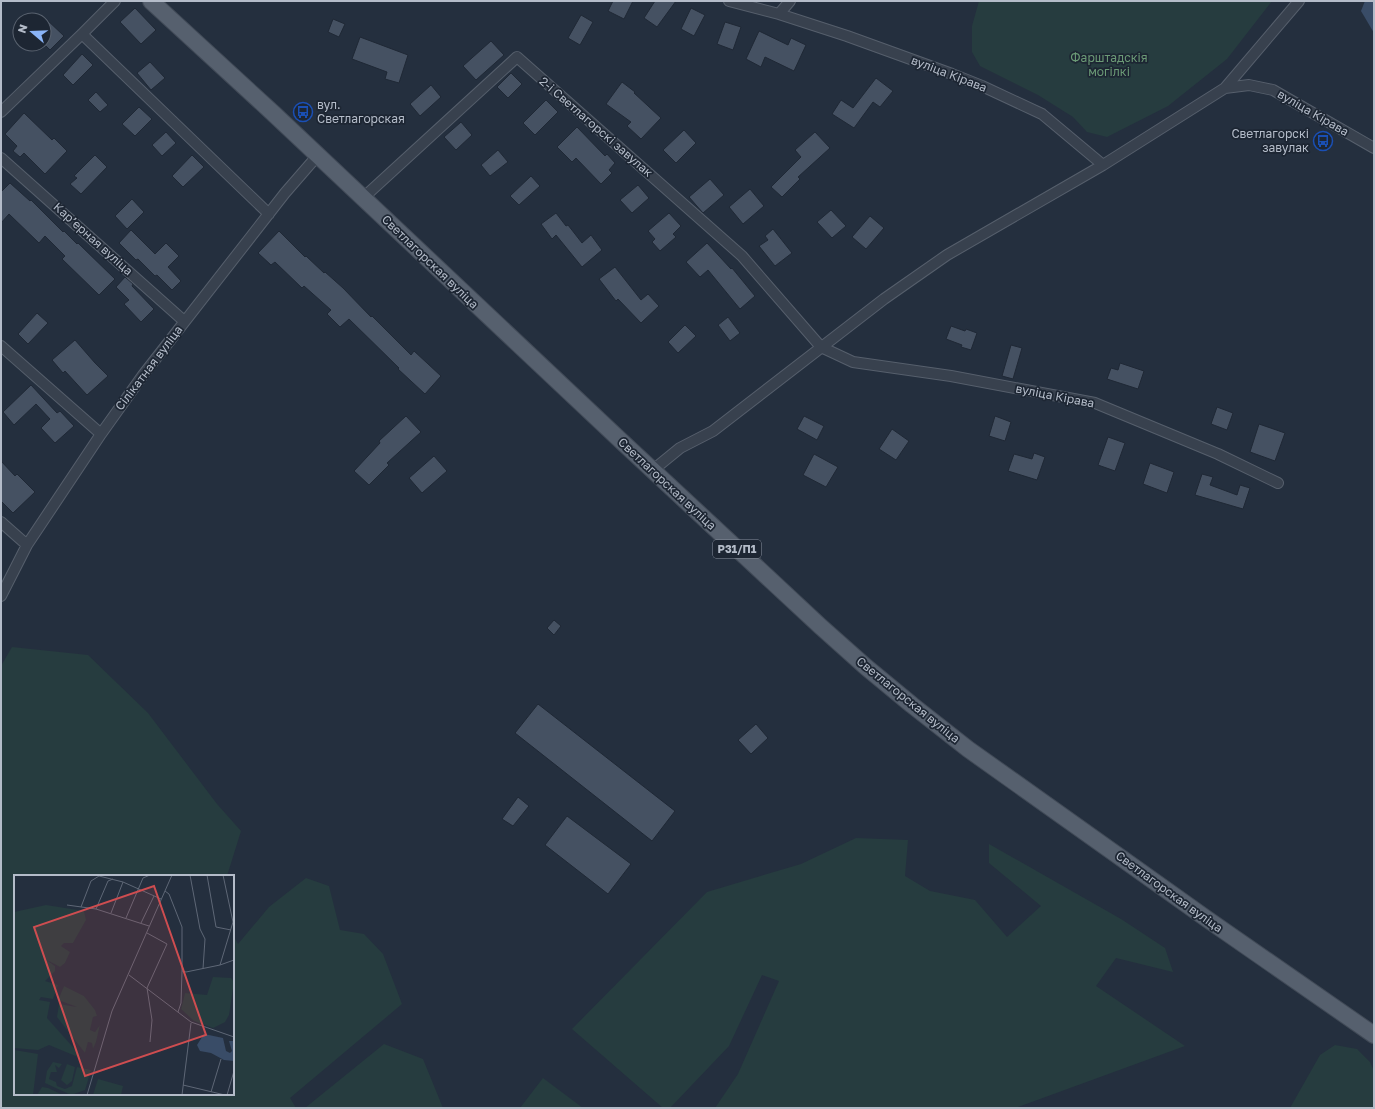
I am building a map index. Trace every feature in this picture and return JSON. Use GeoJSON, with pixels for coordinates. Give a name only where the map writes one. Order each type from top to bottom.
{"type":"FeatureCollection","features":[{"type":"Feature","properties":{"kind":"main road","name":"Светлагорская вуліца"},"geometry":{"type":"LineString","coordinates":[[151,1],[318,155],[450,281],[820,626],[912,705],[968,749],[1207,919],[1374,1035]]}},
{"type":"Feature","properties":{"kind":"street"},"geometry":{"type":"LineString","coordinates":[[1,112],[115,1]]}},
{"type":"Feature","properties":{"kind":"street","name":"вуліца Кірава"},"geometry":{"type":"LineString","coordinates":[[729,1],[779,14],[847,36],[982,86],[1042,114],[1103,166]]}},
{"type":"Feature","properties":{"kind":"street"},"geometry":{"type":"LineString","coordinates":[[779,14],[790,1]]}},
{"type":"Feature","properties":{"kind":"street"},"geometry":{"type":"LineString","coordinates":[[652,470],[680,448],[713,431],[884,300],[948,255],[1103,166],[1225,88],[1299,1]]}},
{"type":"Feature","properties":{"kind":"street"},"geometry":{"type":"LineString","coordinates":[[82,34],[269,214]]}},
{"type":"Feature","properties":{"kind":"street","name":"2-і Светлагорскі завулак"},"geometry":{"type":"LineString","coordinates":[[363,198],[517,57],[742,256],[820,348]]}},
{"type":"Feature","properties":{"kind":"street","name":"вуліца Кірава"},"geometry":{"type":"LineString","coordinates":[[1225,88],[1249,85],[1273,90],[1374,148]]}},
{"type":"Feature","properties":{"kind":"street","name":"Сілікатная вуліца"},"geometry":{"type":"LineString","coordinates":[[1,596],[27,545],[101,434],[143,375],[269,214],[318,155]]}},
{"type":"Feature","properties":{"kind":"street","name":"Карʼерная вуліца"},"geometry":{"type":"LineString","coordinates":[[1,158],[184,321]]}},
{"type":"Feature","properties":{"kind":"street"},"geometry":{"type":"LineString","coordinates":[[1,346],[101,434]]}},
{"type":"Feature","properties":{"kind":"street","name":"вуліца Кірава"},"geometry":{"type":"LineString","coordinates":[[820,348],[853,362],[951,376],[1095,403],[1218,454],[1278,483]]}},
{"type":"Feature","properties":{"kind":"street"},"geometry":{"type":"LineString","coordinates":[[1,522],[27,545]]}},
{"type":"Feature","properties":{"kind":"green space","name":"Фарштадскія могілкі"},"geometry":{"type":"Polygon","coordinates":[[[979,1],[1272,1],[1227,59],[1168,106],[1107,137],[1087,132],[1073,117],[1038,95],[980,66],[972,52],[972,26],[979,1]]]}},
{"type":"Feature","properties":{"kind":"green space"},"geometry":{"type":"Polygon","coordinates":[[[12,647],[88,655],[148,713],[217,804],[241,831],[227,875],[14,875],[14,1095],[234,1095],[234,937],[238,944],[269,907],[306,878],[329,886],[340,930],[364,934],[383,954],[402,1004],[290,1098],[296,1108],[1,1108],[1,666],[12,647]]]}},
{"type":"Feature","properties":{"kind":"green space"},"geometry":{"type":"Polygon","coordinates":[[[856,838],[908,840],[905,876],[930,891],[975,900],[1007,937],[1041,906],[989,863],[989,844],[1121,919],[1165,948],[1173,972],[1116,958],[1096,986],[1185,1046],[1015,1108],[715,1108],[738,1074],[779,981],[762,975],[729,1046],[670,1108],[663,1108],[572,1029],[707,892],[801,864],[856,838]]]}},
{"type":"Feature","properties":{"kind":"green space"},"geometry":{"type":"Polygon","coordinates":[[[384,1044],[423,1059],[443,1108],[305,1108],[384,1044]]]}},
{"type":"Feature","properties":{"kind":"green space"},"geometry":{"type":"Polygon","coordinates":[[[1335,1045],[1357,1049],[1370,1062],[1374,1071],[1374,1108],[1290,1108],[1320,1055],[1335,1045]]]}},
{"type":"Feature","properties":{"kind":"green space"},"geometry":{"type":"Polygon","coordinates":[[[543,1078],[583,1108],[520,1108],[543,1078]]]}},
{"type":"Feature","properties":{"kind":"water"},"geometry":{"type":"Polygon","coordinates":[[[1365,1],[1374,1],[1374,33],[1361,11],[1365,1]]]}},
{"type":"Feature","properties":{"kind":"building"},"geometry":{"type":"Polygon","coordinates":[[[613,1],[633,1],[624,19],[608,11],[613,1]]]}},
{"type":"Feature","properties":{"kind":"building"},"geometry":{"type":"Polygon","coordinates":[[[655,1],[676,1],[657,27],[644,18],[655,1]]]}},
{"type":"Feature","properties":{"kind":"building"},"geometry":{"type":"Polygon","coordinates":[[[135,8],[156,30],[141,44],[120,22],[135,8]]]}},
{"type":"Feature","properties":{"kind":"building"},"geometry":{"type":"Polygon","coordinates":[[[691,8],[705,15],[694,36],[681,29],[691,8]]]}},
{"type":"Feature","properties":{"kind":"building"},"geometry":{"type":"Polygon","coordinates":[[[581,15],[593,22],[580,45],[568,38],[581,15]]]}},
{"type":"Feature","properties":{"kind":"building"},"geometry":{"type":"Polygon","coordinates":[[[333,19],[345,24],[339,37],[328,32],[333,19]]]}},
{"type":"Feature","properties":{"kind":"building"},"geometry":{"type":"Polygon","coordinates":[[[725,22],[741,27],[733,50],[717,44],[725,22]]]}},
{"type":"Feature","properties":{"kind":"building"},"geometry":{"type":"Polygon","coordinates":[[[52,25],[64,36],[52,48],[52,25]]]}},
{"type":"Feature","properties":{"kind":"building"},"geometry":{"type":"Polygon","coordinates":[[[759,31],[788,45],[791,38],[806,45],[794,71],[765,57],[761,67],[746,59],[759,31]]]}},
{"type":"Feature","properties":{"kind":"building"},"geometry":{"type":"Polygon","coordinates":[[[360,37],[408,55],[399,83],[385,79],[387,72],[352,59],[360,37]]]}},
{"type":"Feature","properties":{"kind":"building"},"geometry":{"type":"Polygon","coordinates":[[[491,41],[504,55],[476,80],[463,66],[491,41]]]}},
{"type":"Feature","properties":{"kind":"building"},"geometry":{"type":"Polygon","coordinates":[[[82,54],[93,65],[73,85],[63,75],[82,54]]]}},
{"type":"Feature","properties":{"kind":"building"},"geometry":{"type":"Polygon","coordinates":[[[150,62],[165,78],[151,90],[137,73],[150,62]]]}},
{"type":"Feature","properties":{"kind":"building"},"geometry":{"type":"Polygon","coordinates":[[[511,73],[522,84],[508,98],[497,87],[511,73]]]}},
{"type":"Feature","properties":{"kind":"building"},"geometry":{"type":"Polygon","coordinates":[[[876,78],[893,91],[880,107],[873,102],[854,128],[832,114],[841,100],[853,108],[876,78]]]}},
{"type":"Feature","properties":{"kind":"building"},"geometry":{"type":"Polygon","coordinates":[[[622,82],[635,92],[634,93],[661,118],[641,139],[627,126],[631,122],[606,104],[622,82]]]}},
{"type":"Feature","properties":{"kind":"building"},"geometry":{"type":"Polygon","coordinates":[[[431,85],[441,97],[420,116],[410,104],[431,85]]]}},
{"type":"Feature","properties":{"kind":"building"},"geometry":{"type":"Polygon","coordinates":[[[96,92],[108,105],[100,112],[88,100],[96,92]]]}},
{"type":"Feature","properties":{"kind":"building"},"geometry":{"type":"Polygon","coordinates":[[[546,100],[558,112],[535,135],[523,123],[546,100]]]}},
{"type":"Feature","properties":{"kind":"building"},"geometry":{"type":"Polygon","coordinates":[[[139,107],[152,119],[135,136],[122,124],[139,107]]]}},
{"type":"Feature","properties":{"kind":"building"},"geometry":{"type":"Polygon","coordinates":[[[24,113],[52,140],[54,138],[67,151],[45,174],[24,153],[20,157],[13,151],[17,146],[5,134],[24,113]]]}},
{"type":"Feature","properties":{"kind":"building"},"geometry":{"type":"Polygon","coordinates":[[[461,122],[472,135],[456,150],[444,137],[461,122]]]}},
{"type":"Feature","properties":{"kind":"building"},"geometry":{"type":"Polygon","coordinates":[[[577,127],[605,156],[607,154],[615,163],[609,170],[612,173],[601,184],[576,158],[572,162],[557,147],[577,127]]]}},
{"type":"Feature","properties":{"kind":"building"},"geometry":{"type":"Polygon","coordinates":[[[684,130],[696,143],[676,163],[663,150],[684,130]]]}},
{"type":"Feature","properties":{"kind":"building"},"geometry":{"type":"Polygon","coordinates":[[[166,132],[176,143],[162,156],[152,145],[166,132]]]}},
{"type":"Feature","properties":{"kind":"building"},"geometry":{"type":"Polygon","coordinates":[[[815,132],[830,148],[798,177],[800,179],[782,197],[771,187],[801,157],[795,150],[815,132]]]}},
{"type":"Feature","properties":{"kind":"building"},"geometry":{"type":"Polygon","coordinates":[[[498,150],[508,162],[490,176],[481,165],[498,150]]]}},
{"type":"Feature","properties":{"kind":"building"},"geometry":{"type":"Polygon","coordinates":[[[95,155],[107,167],[81,194],[70,184],[77,178],[74,176],[95,155]]]}},
{"type":"Feature","properties":{"kind":"building"},"geometry":{"type":"Polygon","coordinates":[[[192,155],[204,167],[183,187],[172,176],[192,155]]]}},
{"type":"Feature","properties":{"kind":"building"},"geometry":{"type":"Polygon","coordinates":[[[531,176],[540,186],[519,205],[510,196],[531,176]]]}},
{"type":"Feature","properties":{"kind":"building"},"geometry":{"type":"Polygon","coordinates":[[[710,179],[724,195],[703,213],[689,197],[710,179]]]}},
{"type":"Feature","properties":{"kind":"building"},"geometry":{"type":"Polygon","coordinates":[[[10,183],[30,201],[31,200],[63,232],[64,231],[77,244],[78,243],[115,279],[99,295],[62,259],[65,256],[45,236],[39,243],[9,214],[1,223],[1,192],[10,183]]]}},
{"type":"Feature","properties":{"kind":"building"},"geometry":{"type":"Polygon","coordinates":[[[638,185],[649,198],[632,213],[620,200],[638,185]]]}},
{"type":"Feature","properties":{"kind":"building"},"geometry":{"type":"Polygon","coordinates":[[[750,189],[764,206],[743,224],[729,207],[750,189]]]}},
{"type":"Feature","properties":{"kind":"building"},"geometry":{"type":"Polygon","coordinates":[[[132,199],[144,212],[127,229],[115,216],[132,199]]]}},
{"type":"Feature","properties":{"kind":"building"},"geometry":{"type":"Polygon","coordinates":[[[831,210],[846,226],[832,238],[817,222],[831,210]]]}},
{"type":"Feature","properties":{"kind":"building"},"geometry":{"type":"Polygon","coordinates":[[[556,213],[566,226],[568,225],[582,243],[591,235],[602,250],[582,267],[556,235],[552,239],[541,224],[556,213]]]}},
{"type":"Feature","properties":{"kind":"building"},"geometry":{"type":"Polygon","coordinates":[[[669,213],[681,226],[673,234],[676,237],[660,251],[652,242],[655,239],[648,231],[669,213]]]}},
{"type":"Feature","properties":{"kind":"building"},"geometry":{"type":"Polygon","coordinates":[[[870,216],[884,228],[866,249],[852,237],[870,216]]]}},
{"type":"Feature","properties":{"kind":"building"},"geometry":{"type":"Polygon","coordinates":[[[773,229],[792,253],[775,266],[759,246],[768,240],[765,236],[773,229]]]}},
{"type":"Feature","properties":{"kind":"building"},"geometry":{"type":"Polygon","coordinates":[[[131,230],[155,254],[166,243],[179,256],[168,267],[181,281],[172,290],[138,259],[136,260],[119,243],[131,230]]]}},
{"type":"Feature","properties":{"kind":"building"},"geometry":{"type":"Polygon","coordinates":[[[279,231],[305,257],[306,256],[343,288],[411,355],[414,351],[441,376],[425,394],[349,319],[340,327],[327,314],[331,310],[304,286],[302,288],[275,262],[271,265],[258,253],[279,231]]]}},
{"type":"Feature","properties":{"kind":"building"},"geometry":{"type":"Polygon","coordinates":[[[707,243],[731,269],[732,268],[755,296],[740,309],[708,270],[700,277],[686,262],[707,243]]]}},
{"type":"Feature","properties":{"kind":"building"},"geometry":{"type":"Polygon","coordinates":[[[615,267],[641,300],[648,294],[659,306],[641,323],[618,299],[616,301],[599,279],[615,267]]]}},
{"type":"Feature","properties":{"kind":"building"},"geometry":{"type":"Polygon","coordinates":[[[125,277],[133,284],[132,286],[154,309],[141,322],[124,304],[129,300],[116,287],[125,277]]]}},
{"type":"Feature","properties":{"kind":"building"},"geometry":{"type":"Polygon","coordinates":[[[37,313],[48,323],[28,344],[18,334],[37,313]]]}},
{"type":"Feature","properties":{"kind":"building"},"geometry":{"type":"Polygon","coordinates":[[[728,317],[740,333],[730,341],[718,325],[728,317]]]}},
{"type":"Feature","properties":{"kind":"building"},"geometry":{"type":"Polygon","coordinates":[[[685,325],[696,336],[678,353],[668,342],[685,325]]]}},
{"type":"Feature","properties":{"kind":"building"},"geometry":{"type":"Polygon","coordinates":[[[951,326],[977,333],[971,350],[961,347],[962,345],[946,339],[951,326]]]}},
{"type":"Feature","properties":{"kind":"building"},"geometry":{"type":"Polygon","coordinates":[[[75,340],[108,376],[87,395],[65,371],[63,373],[52,360],[75,340]]]}},
{"type":"Feature","properties":{"kind":"building"},"geometry":{"type":"Polygon","coordinates":[[[1011,345],[1022,348],[1013,379],[1002,376],[1011,345]]]}},
{"type":"Feature","properties":{"kind":"building"},"geometry":{"type":"Polygon","coordinates":[[[1120,363],[1144,371],[1138,389],[1107,379],[1111,368],[1118,370],[1120,363]]]}},
{"type":"Feature","properties":{"kind":"building"},"geometry":{"type":"Polygon","coordinates":[[[31,385],[57,413],[60,411],[74,426],[55,443],[41,428],[50,419],[36,404],[14,425],[3,412],[31,385]]]}},
{"type":"Feature","properties":{"kind":"building"},"geometry":{"type":"Polygon","coordinates":[[[1217,407],[1233,413],[1227,430],[1211,424],[1217,407]]]}},
{"type":"Feature","properties":{"kind":"building"},"geometry":{"type":"Polygon","coordinates":[[[406,416],[421,432],[387,463],[389,465],[369,485],[354,471],[380,443],[379,441],[406,416]]]}},
{"type":"Feature","properties":{"kind":"building"},"geometry":{"type":"Polygon","coordinates":[[[804,416],[824,426],[817,440],[797,429],[804,416]]]}},
{"type":"Feature","properties":{"kind":"building"},"geometry":{"type":"Polygon","coordinates":[[[995,416],[1011,422],[1005,441],[989,436],[995,416]]]}},
{"type":"Feature","properties":{"kind":"building"},"geometry":{"type":"Polygon","coordinates":[[[1259,424],[1285,433],[1275,461],[1250,452],[1259,424]]]}},
{"type":"Feature","properties":{"kind":"building"},"geometry":{"type":"Polygon","coordinates":[[[892,429],[909,441],[896,460],[879,449],[892,429]]]}},
{"type":"Feature","properties":{"kind":"building"},"geometry":{"type":"Polygon","coordinates":[[[1108,437],[1125,443],[1115,471],[1098,465],[1108,437]]]}},
{"type":"Feature","properties":{"kind":"building"},"geometry":{"type":"Polygon","coordinates":[[[1034,453],[1045,457],[1037,480],[1008,471],[1014,454],[1032,459],[1034,453]]]}},
{"type":"Feature","properties":{"kind":"building"},"geometry":{"type":"Polygon","coordinates":[[[814,454],[838,467],[826,487],[803,475],[814,454]]]}},
{"type":"Feature","properties":{"kind":"building"},"geometry":{"type":"Polygon","coordinates":[[[434,456],[447,471],[422,493],[409,478],[434,456]]]}},
{"type":"Feature","properties":{"kind":"building"},"geometry":{"type":"Polygon","coordinates":[[[1,461],[15,476],[17,474],[35,492],[13,513],[1,501],[1,461]]]}},
{"type":"Feature","properties":{"kind":"building"},"geometry":{"type":"Polygon","coordinates":[[[1150,463],[1174,472],[1167,493],[1143,484],[1150,463]]]}},
{"type":"Feature","properties":{"kind":"building"},"geometry":{"type":"Polygon","coordinates":[[[1202,474],[1213,477],[1210,485],[1237,495],[1240,485],[1250,488],[1243,509],[1195,495],[1202,474]]]}},
{"type":"Feature","properties":{"kind":"building"},"geometry":{"type":"Polygon","coordinates":[[[554,620],[561,626],[554,635],[547,628],[554,620]]]}},
{"type":"Feature","properties":{"kind":"building"},"geometry":{"type":"Polygon","coordinates":[[[538,704],[675,811],[652,841],[515,733],[538,704]]]}},
{"type":"Feature","properties":{"kind":"building"},"geometry":{"type":"Polygon","coordinates":[[[756,724],[768,738],[751,754],[738,740],[756,724]]]}},
{"type":"Feature","properties":{"kind":"building"},"geometry":{"type":"Polygon","coordinates":[[[518,797],[529,806],[513,826],[502,819],[518,797]]]}},
{"type":"Feature","properties":{"kind":"building"},"geometry":{"type":"Polygon","coordinates":[[[567,816],[631,864],[608,894],[545,845],[567,816]]]}},
{"type":"Feature","properties":{"kind":"place","name":"вул. Светлагорская"},"geometry":{"type":"Point","coordinates":[303,112]}},
{"type":"Feature","properties":{"kind":"place","name":"Светлагорскі завулак"},"geometry":{"type":"Point","coordinates":[1323,141]}}]}
